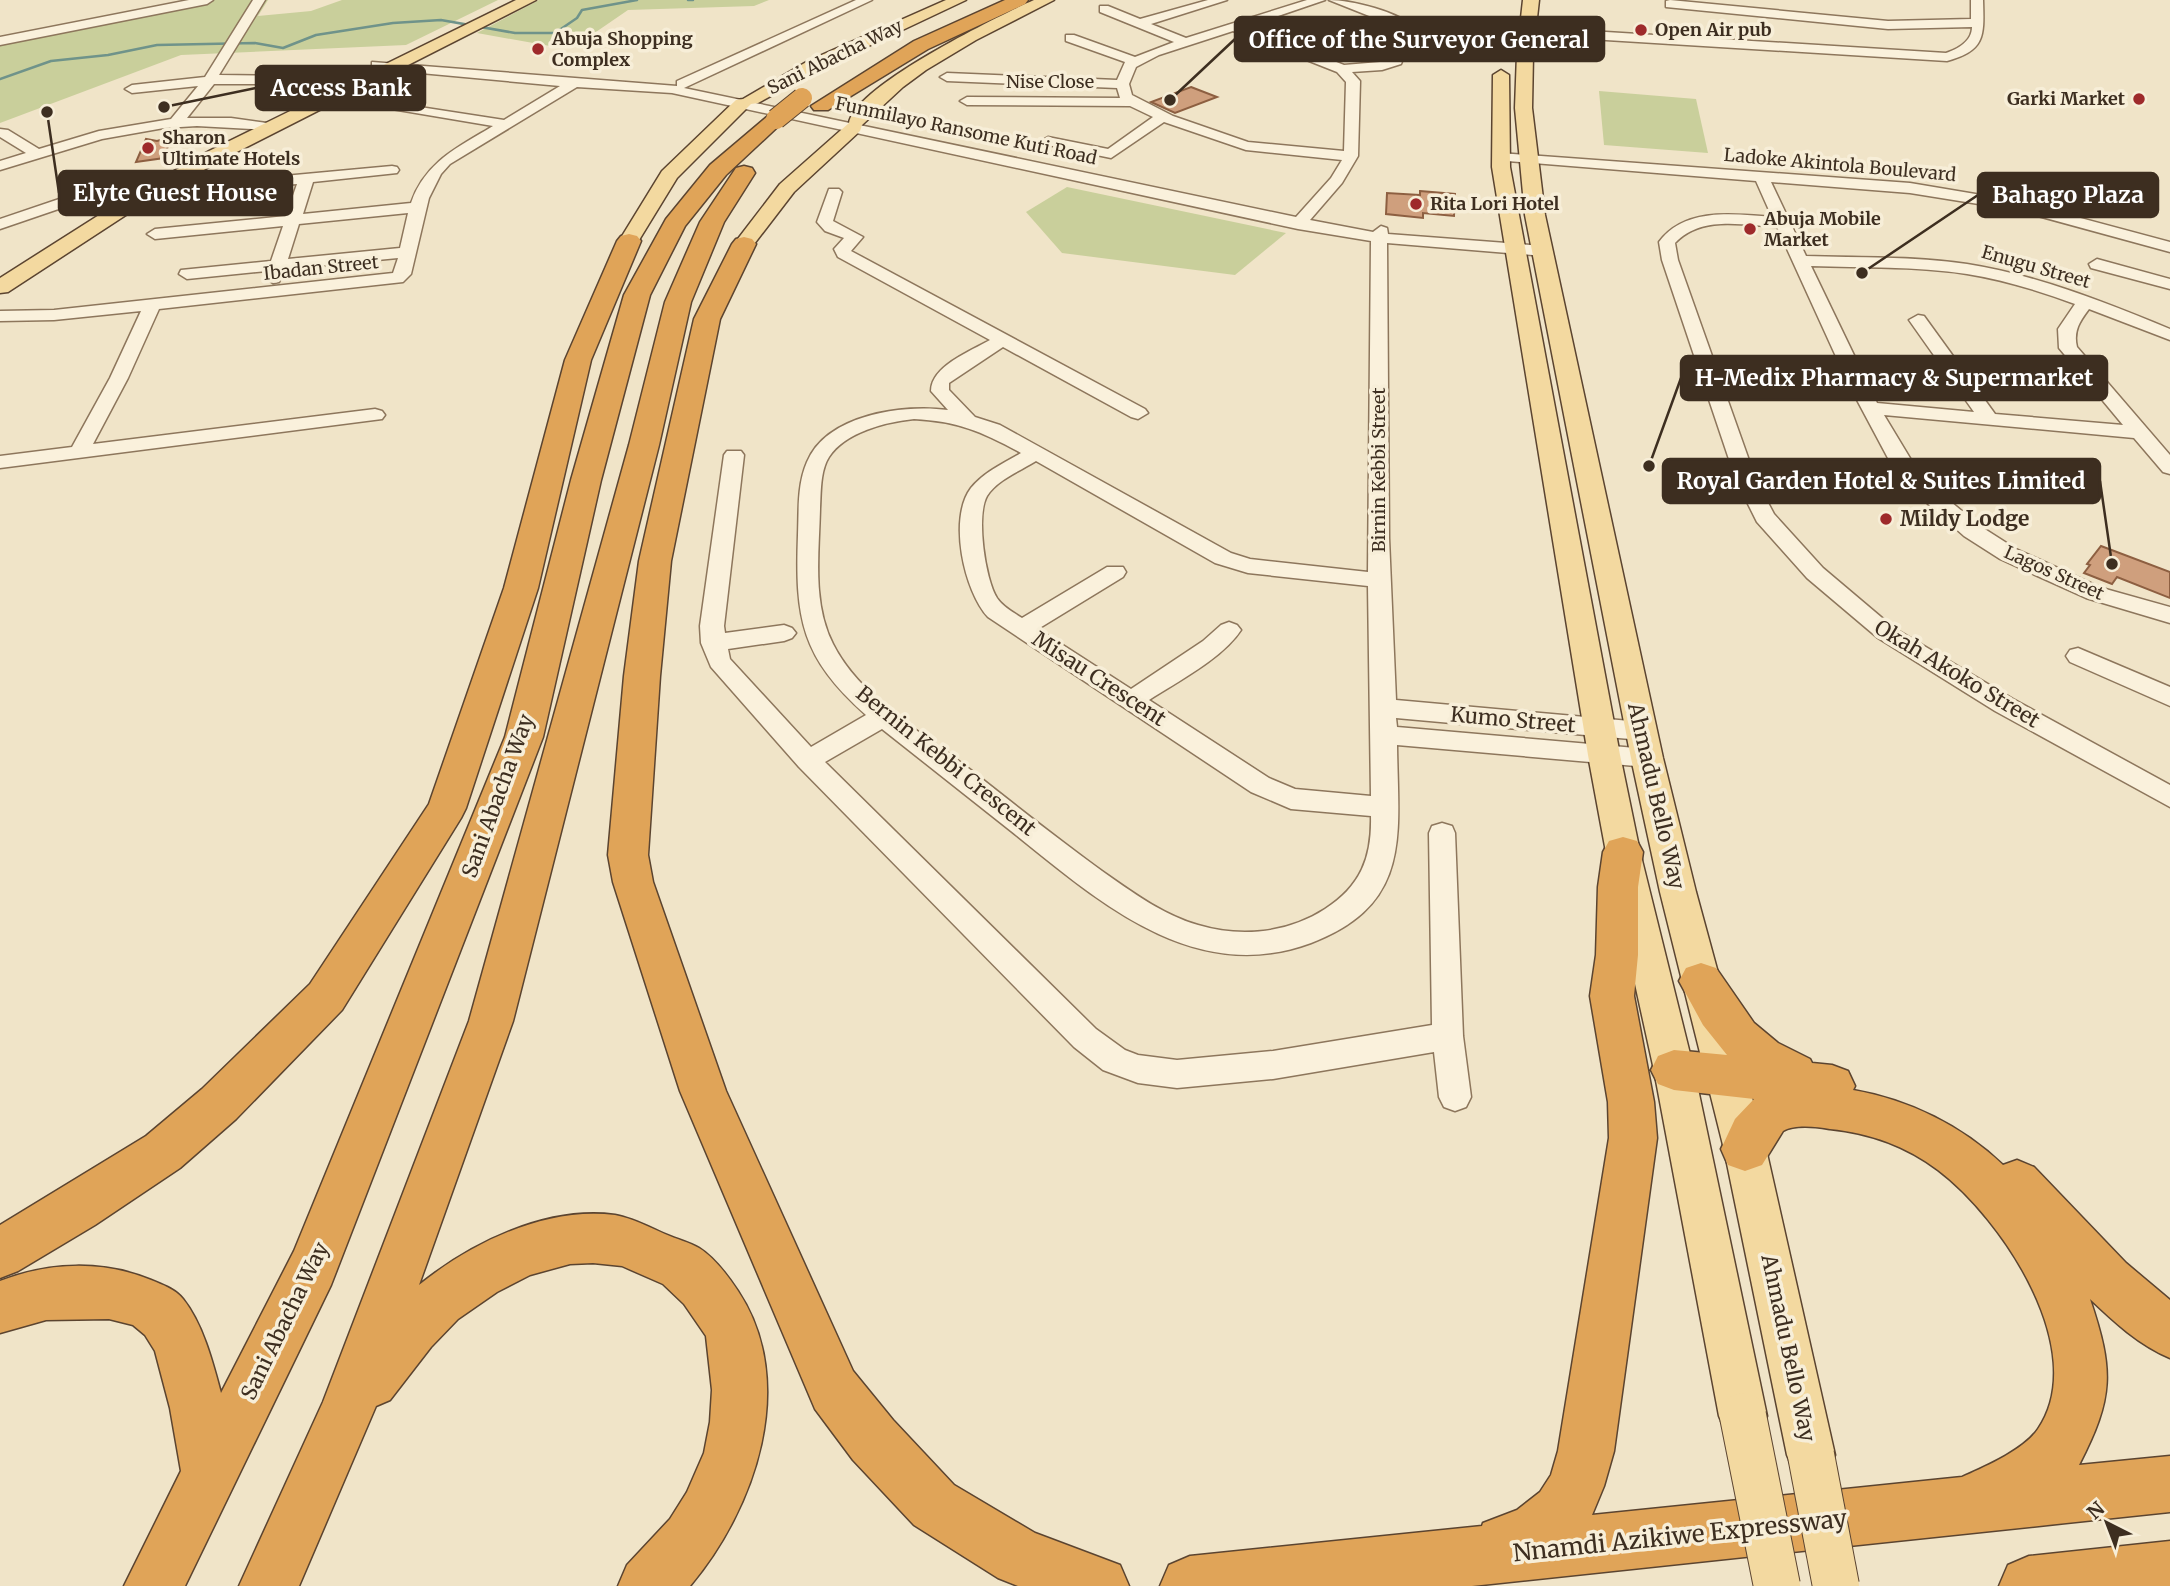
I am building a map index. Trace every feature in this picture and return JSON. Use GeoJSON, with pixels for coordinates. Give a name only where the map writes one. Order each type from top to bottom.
{"type":"FeatureCollection","features":[{"type":"Feature","properties":{"kind":"highway","name":"Sani Abacha Way"},"geometry":{"type":"LineString","coordinates":[[154,1586],[313,1267],[524,737],[586,480],[636,295],[674,224],[718,170],[792,102],[985,0]]}},
{"type":"Feature","properties":{"kind":"highway","name":"Sani Abacha Way"},"geometry":{"type":"LineString","coordinates":[[269,1586],[346,1413],[491,1021],[645,445],[678,302],[712,222],[792,102],[921,45],[1029,3]]}},
{"type":"Feature","properties":{"kind":"highway"},"geometry":{"type":"LineString","coordinates":[[629,241],[636,295]]}},
{"type":"Feature","properties":{"kind":"highway"},"geometry":{"type":"LineString","coordinates":[[0,1253],[77,1208],[163,1152],[219,1104],[326,997],[447,808],[521,588],[578,360],[629,241]]}},
{"type":"Feature","properties":{"kind":"highway"},"geometry":{"type":"LineString","coordinates":[[678,302],[744,244]]}},
{"type":"Feature","properties":{"kind":"highway"},"geometry":{"type":"LineString","coordinates":[[744,244],[707,319],[654,561],[628,855],[633,882],[704,1091],[834,1390],[873,1440],[934,1505],[1019,1557],[1099,1586]]}},
{"type":"Feature","properties":{"kind":"highway"},"geometry":{"type":"LineString","coordinates":[[645,445],[654,561]]}},
{"type":"Feature","properties":{"kind":"highway"},"geometry":{"type":"LineString","coordinates":[[521,588],[586,480]]}},
{"type":"Feature","properties":{"kind":"highway"},"geometry":{"type":"LineString","coordinates":[[1449,1560],[1521,1540],[1547,1527],[1566,1509],[1579,1482],[1633,1138],[1631,1102],[1612,996],[1617,955],[1618,887],[1623,852]]}},
{"type":"Feature","properties":{"kind":"highway"},"geometry":{"type":"LineString","coordinates":[[1701,981],[1742,1044],[1763,1059],[1822,1084]]}},
{"type":"Feature","properties":{"kind":"highway"},"geometry":{"type":"LineString","coordinates":[[1674,1070],[1726,1073],[1871,1091],[1913,1105],[1978,1144],[2043,1210],[2083,1257],[2128,1299],[2170,1332]]}},
{"type":"Feature","properties":{"kind":"highway"},"geometry":{"type":"LineString","coordinates":[[1745,1149],[1760,1120],[1777,1108],[1792,1105],[1838,1108],[1877,1116],[1925,1136],[1968,1164],[2006,1202],[2052,1273],[2071,1313],[2079,1356],[2080,1391],[2074,1421],[2057,1451],[2025,1475],[1997,1492],[1948,1508]]}},
{"type":"Feature","properties":{"kind":"highway"},"geometry":{"type":"LineString","coordinates":[[346,1413],[411,1330],[440,1301],[499,1262],[539,1247],[579,1240],[604,1240],[639,1248],[681,1267],[716,1303],[731,1330],[741,1386],[738,1430],[720,1490],[696,1532],[668,1569],[648,1586]]}},
{"type":"Feature","properties":{"kind":"highway"},"geometry":{"type":"LineString","coordinates":[[0,1307],[17,1300],[67,1290],[113,1293],[153,1306],[173,1329],[187,1368],[210,1473]]}},
{"type":"Feature","properties":{"kind":"highway","name":"Nnamdi Azikiwe Expressway"},"geometry":{"type":"LineString","coordinates":[[1190,1586],[2170,1484]]}},
{"type":"Feature","properties":{"kind":"highway"},"geometry":{"type":"LineString","coordinates":[[2029,1586],[2170,1571]]}},
{"type":"Feature","properties":{"kind":"main road"},"geometry":{"type":"LineString","coordinates":[[486,18],[512,0]]}},
{"type":"Feature","properties":{"kind":"main road"},"geometry":{"type":"LineString","coordinates":[[0,273],[153,179],[389,64],[528,0]]}},
{"type":"Feature","properties":{"kind":"main road","name":"Sani Abacha Way"},"geometry":{"type":"LineString","coordinates":[[629,241],[669,175],[792,102],[814,65],[958,0]]}},
{"type":"Feature","properties":{"kind":"main road","name":"Sani Abacha Way"},"geometry":{"type":"LineString","coordinates":[[744,244],[787,187],[882,96],[920,68],[1029,3],[1046,0]]}},
{"type":"Feature","properties":{"kind":"main road","name":"Ahmadu Bello Way"},"geometry":{"type":"LineString","coordinates":[[1530,3],[1525,31],[1522,102],[1528,245],[1601,741],[1623,852],[1674,1070],[1777,1586]]}},
{"type":"Feature","properties":{"kind":"main road","name":"Ahmadu Bello Way"},"geometry":{"type":"LineString","coordinates":[[1502,62],[1500,162],[1528,245],[1644,745],[1745,1149],[1811,1455],[1836,1586]]}},
{"type":"Feature","properties":{"kind":"main road"},"geometry":{"type":"LineString","coordinates":[[0,287],[125,207],[261,126]]}},
{"type":"Feature","properties":{"kind":"street"},"geometry":{"type":"LineString","coordinates":[[0,41],[207,0]]}},
{"type":"Feature","properties":{"kind":"street"},"geometry":{"type":"LineString","coordinates":[[177,121],[209,80],[259,0]]}},
{"type":"Feature","properties":{"kind":"street"},"geometry":{"type":"LineString","coordinates":[[682,84],[866,0]]}},
{"type":"Feature","properties":{"kind":"street"},"geometry":{"type":"LineString","coordinates":[[1140,23],[1221,0]]}},
{"type":"Feature","properties":{"kind":"street"},"geometry":{"type":"LineString","coordinates":[[1270,0],[1293,8]]}},
{"type":"Feature","properties":{"kind":"street"},"geometry":{"type":"LineString","coordinates":[[1319,0],[1186,41],[1134,61],[1125,72],[1122,84],[1126,96],[1132,102],[1162,117],[1246,146],[1283,152],[1351,156]]}},
{"type":"Feature","properties":{"kind":"street"},"geometry":{"type":"LineString","coordinates":[[1234,27],[1342,69],[1382,66],[1396,61],[1409,28],[1335,0]]}},
{"type":"Feature","properties":{"kind":"street"},"geometry":{"type":"LineString","coordinates":[[1525,31],[1947,57],[1966,51],[1978,34],[1968,0]]}},
{"type":"Feature","properties":{"kind":"street"},"geometry":{"type":"LineString","coordinates":[[1974,23],[1977,0]]}},
{"type":"Feature","properties":{"kind":"street"},"geometry":{"type":"LineString","coordinates":[[1164,4],[1182,10]]}},
{"type":"Feature","properties":{"kind":"street"},"geometry":{"type":"LineString","coordinates":[[1670,4],[1888,24],[1974,23]]}},
{"type":"Feature","properties":{"kind":"street"},"geometry":{"type":"LineString","coordinates":[[1104,9],[1186,41]]}},
{"type":"Feature","properties":{"kind":"street"},"geometry":{"type":"LineString","coordinates":[[1070,38],[1134,61]]}},
{"type":"Feature","properties":{"kind":"street","name":"Funmilayo Ransome Kuti Road"},"geometry":{"type":"LineString","coordinates":[[389,64],[792,102]]}},
{"type":"Feature","properties":{"kind":"street"},"geometry":{"type":"LineString","coordinates":[[1300,221],[1337,180],[1351,156],[1353,81],[1342,69]]}},
{"type":"Feature","properties":{"kind":"street"},"geometry":{"type":"LineString","coordinates":[[947,78],[1122,84]]}},
{"type":"Feature","properties":{"kind":"street"},"geometry":{"type":"LineString","coordinates":[[132,89],[209,80],[286,80]]}},
{"type":"Feature","properties":{"kind":"street","name":"Funmilayo Ransome Kuti Road"},"geometry":{"type":"LineString","coordinates":[[580,80],[682,84],[792,102],[855,124],[1300,221],[1380,235],[1528,245]]}},
{"type":"Feature","properties":{"kind":"street","name":"Ibadan Street"},"geometry":{"type":"LineString","coordinates":[[0,316],[54,315],[387,281],[403,274],[425,185],[432,172],[445,161],[580,80]]}},
{"type":"Feature","properties":{"kind":"street","name":"Nise Close"},"geometry":{"type":"LineString","coordinates":[[967,101],[1132,102]]}},
{"type":"Feature","properties":{"kind":"street"},"geometry":{"type":"LineString","coordinates":[[386,104],[505,124]]}},
{"type":"Feature","properties":{"kind":"street"},"geometry":{"type":"LineString","coordinates":[[1048,141],[1111,154],[1162,117]]}},
{"type":"Feature","properties":{"kind":"street"},"geometry":{"type":"LineString","coordinates":[[0,166],[128,127],[177,121],[225,121],[261,126]]}},
{"type":"Feature","properties":{"kind":"street"},"geometry":{"type":"LineString","coordinates":[[3,133],[38,154]]}},
{"type":"Feature","properties":{"kind":"street","name":"Ladoke Akintola Boulevard"},"geometry":{"type":"LineString","coordinates":[[1500,162],[1950,194],[2065,217],[2170,247]]}},
{"type":"Feature","properties":{"kind":"street"},"geometry":{"type":"LineString","coordinates":[[231,186],[392,170]]}},
{"type":"Feature","properties":{"kind":"street"},"geometry":{"type":"LineString","coordinates":[[267,293],[307,178]]}},
{"type":"Feature","properties":{"kind":"street","name":"Ladoke Akintola Boulevard"},"geometry":{"type":"LineString","coordinates":[[1763,180],[1952,202],[2059,223],[2170,255]]}},
{"type":"Feature","properties":{"kind":"street","name":"Lagos Street"},"geometry":{"type":"LineString","coordinates":[[1763,180],[1871,408],[1899,460],[1915,482],[1972,531],[2046,573],[2094,593],[2170,615]]}},
{"type":"Feature","properties":{"kind":"street"},"geometry":{"type":"LineString","coordinates":[[834,192],[825,222],[826,225],[855,237],[842,249],[844,254],[1138,413]]}},
{"type":"Feature","properties":{"kind":"street"},"geometry":{"type":"LineString","coordinates":[[0,224],[74,199]]}},
{"type":"Feature","properties":{"kind":"street"},"geometry":{"type":"LineString","coordinates":[[155,234],[419,207]]}},
{"type":"Feature","properties":{"kind":"street","name":"Okah Akoko Street"},"geometry":{"type":"LineString","coordinates":[[1783,223],[1719,220],[1699,222],[1673,233],[1667,242],[1670,260],[1746,480],[1765,517],[1815,573],[1886,633],[2004,705],[2170,797]]}},
{"type":"Feature","properties":{"kind":"street","name":"Birnin Kebbi Street"},"geometry":{"type":"LineString","coordinates":[[1380,235],[1379,580],[1386,708]]}},
{"type":"Feature","properties":{"kind":"street"},"geometry":{"type":"LineString","coordinates":[[187,274],[408,252]]}},
{"type":"Feature","properties":{"kind":"street","name":"Enugu Street"},"geometry":{"type":"LineString","coordinates":[[1801,261],[1965,269],[2029,283],[2170,335]]}},
{"type":"Feature","properties":{"kind":"street"},"geometry":{"type":"LineString","coordinates":[[2097,264],[2170,284]]}},
{"type":"Feature","properties":{"kind":"street"},"geometry":{"type":"LineString","coordinates":[[2085,303],[2064,337],[2068,348],[2170,468]]}},
{"type":"Feature","properties":{"kind":"street"},"geometry":{"type":"LineString","coordinates":[[79,452],[152,305]]}},
{"type":"Feature","properties":{"kind":"street"},"geometry":{"type":"LineString","coordinates":[[1918,320],[1989,419]]}},
{"type":"Feature","properties":{"kind":"street"},"geometry":{"type":"LineString","coordinates":[[967,419],[940,391],[940,383],[946,375],[1002,340]]}},
{"type":"Feature","properties":{"kind":"street"},"geometry":{"type":"LineString","coordinates":[[1871,408],[2143,433]]}},
{"type":"Feature","properties":{"kind":"street","name":"Bernin Kebbi Crescent"},"geometry":{"type":"LineString","coordinates":[[1379,580],[1248,566],[1223,558],[993,429],[967,419],[920,413],[891,416],[864,424],[843,435],[822,451],[815,466],[807,603],[813,626],[829,658],[855,688],[885,716],[1121,900],[1161,923],[1201,938],[1249,946],[1299,938],[1344,914],[1371,884],[1384,853],[1386,708]]}},
{"type":"Feature","properties":{"kind":"street"},"geometry":{"type":"LineString","coordinates":[[0,462],[375,415]]}},
{"type":"Feature","properties":{"kind":"street","name":"Misau Crescent"},"geometry":{"type":"LineString","coordinates":[[1035,453],[981,489],[971,506],[969,523],[979,587],[984,600],[1021,629],[1260,785],[1291,799],[1384,807]]}},
{"type":"Feature","properties":{"kind":"street"},"geometry":{"type":"LineString","coordinates":[[734,455],[712,626],[713,643],[719,661],[808,760],[1085,1038],[1114,1060],[1138,1069],[1177,1074],[1273,1065],[1448,1036]]}},
{"type":"Feature","properties":{"kind":"street"},"geometry":{"type":"LineString","coordinates":[[1021,629],[1115,572]]}},
{"type":"Feature","properties":{"kind":"street"},"geometry":{"type":"LineString","coordinates":[[1132,700],[1211,647],[1229,631]]}},
{"type":"Feature","properties":{"kind":"street"},"geometry":{"type":"LineString","coordinates":[[713,643],[784,633]]}},
{"type":"Feature","properties":{"kind":"street"},"geometry":{"type":"LineString","coordinates":[[2078,656],[2170,697]]}},
{"type":"Feature","properties":{"kind":"street","name":"Kumo Street"},"geometry":{"type":"LineString","coordinates":[[1386,708],[1601,741]]}},
{"type":"Feature","properties":{"kind":"street"},"geometry":{"type":"LineString","coordinates":[[808,760],[885,716]]}},
{"type":"Feature","properties":{"kind":"street"},"geometry":{"type":"LineString","coordinates":[[1386,735],[1601,741],[1644,745]]}},
{"type":"Feature","properties":{"kind":"street"},"geometry":{"type":"LineString","coordinates":[[1442,833],[1448,1036],[1455,1097]]}},
{"type":"Feature","properties":{"kind":"green space"},"geometry":{"type":"Polygon","coordinates":[[[196,0],[268,0],[258,16],[311,11],[342,0],[498,0],[406,45],[181,55],[0,123],[0,39],[196,0]]]}},
{"type":"Feature","properties":{"kind":"green space"},"geometry":{"type":"Polygon","coordinates":[[[539,0],[769,0],[754,6],[628,10],[593,34],[550,46],[477,33],[539,0]]]}},
{"type":"Feature","properties":{"kind":"green space"},"geometry":{"type":"Polygon","coordinates":[[[1599,91],[1696,99],[1708,153],[1604,145],[1599,91]]]}},
{"type":"Feature","properties":{"kind":"green space"},"geometry":{"type":"Polygon","coordinates":[[[1067,187],[1286,233],[1235,275],[1062,253],[1026,212],[1067,187]]]}},
{"type":"Feature","properties":{"kind":"building"},"geometry":{"type":"Polygon","coordinates":[[[1191,87],[1217,97],[1175,113],[1151,102],[1191,87]]]}},
{"type":"Feature","properties":{"kind":"building"},"geometry":{"type":"Polygon","coordinates":[[[171,137],[164,158],[136,162],[146,139],[157,141],[171,137]]]}},
{"type":"Feature","properties":{"kind":"building","name":"Rita Lori Hotel"},"geometry":{"type":"Polygon","coordinates":[[[1420,191],[1455,194],[1454,216],[1423,213],[1423,218],[1386,214],[1387,193],[1420,195],[1420,191]]]}},
{"type":"Feature","properties":{"kind":"building"},"geometry":{"type":"Polygon","coordinates":[[[2101,546],[2170,572],[2170,598],[2117,577],[2112,584],[2084,573],[2090,565],[2087,564],[2101,546]]]}},
{"type":"Feature","properties":{"kind":"waterway"},"geometry":{"type":"LineString","coordinates":[[0,79],[51,61],[108,55],[157,45],[255,43],[283,48],[316,35],[393,23],[441,20],[515,33],[555,33],[577,18],[582,10],[637,0]]}},
{"type":"Feature","properties":{"kind":"waterway"},"geometry":{"type":"LineString","coordinates":[[688,0],[693,0]]}},
{"type":"Feature","properties":{"kind":"place","name":"Open Air pub"},"geometry":{"type":"Point","coordinates":[1641,30]}},
{"type":"Feature","properties":{"kind":"place","name":"Abuja Shopping Complex"},"geometry":{"type":"Point","coordinates":[538,49]}},
{"type":"Feature","properties":{"kind":"place","name":"Garki Market"},"geometry":{"type":"Point","coordinates":[2139,99]}},
{"type":"Feature","properties":{"kind":"place","name":"Office of the Surveyor General"},"geometry":{"type":"Point","coordinates":[1170,100]}},
{"type":"Feature","properties":{"kind":"place","name":"Access Bank"},"geometry":{"type":"Point","coordinates":[164,107]}},
{"type":"Feature","properties":{"kind":"place","name":"Elyte Guest House"},"geometry":{"type":"Point","coordinates":[47,112]}},
{"type":"Feature","properties":{"kind":"place","name":"Sharon Ultimate Hotels"},"geometry":{"type":"Point","coordinates":[148,148]}},
{"type":"Feature","properties":{"kind":"place","name":"Rita Lori Hotel"},"geometry":{"type":"Point","coordinates":[1416,204]}},
{"type":"Feature","properties":{"kind":"place","name":"Abuja Mobile Market"},"geometry":{"type":"Point","coordinates":[1750,229]}},
{"type":"Feature","properties":{"kind":"place","name":"Bahago Plaza"},"geometry":{"type":"Point","coordinates":[1862,273]}},
{"type":"Feature","properties":{"kind":"place","name":"H-Medix Pharmacy & Supermarket"},"geometry":{"type":"Point","coordinates":[1649,466]}},
{"type":"Feature","properties":{"kind":"place","name":"Mildy Lodge"},"geometry":{"type":"Point","coordinates":[1886,519]}},
{"type":"Feature","properties":{"kind":"place","name":"Royal Garden Hotel & Suites Limited"},"geometry":{"type":"Point","coordinates":[2112,564]}}]}
